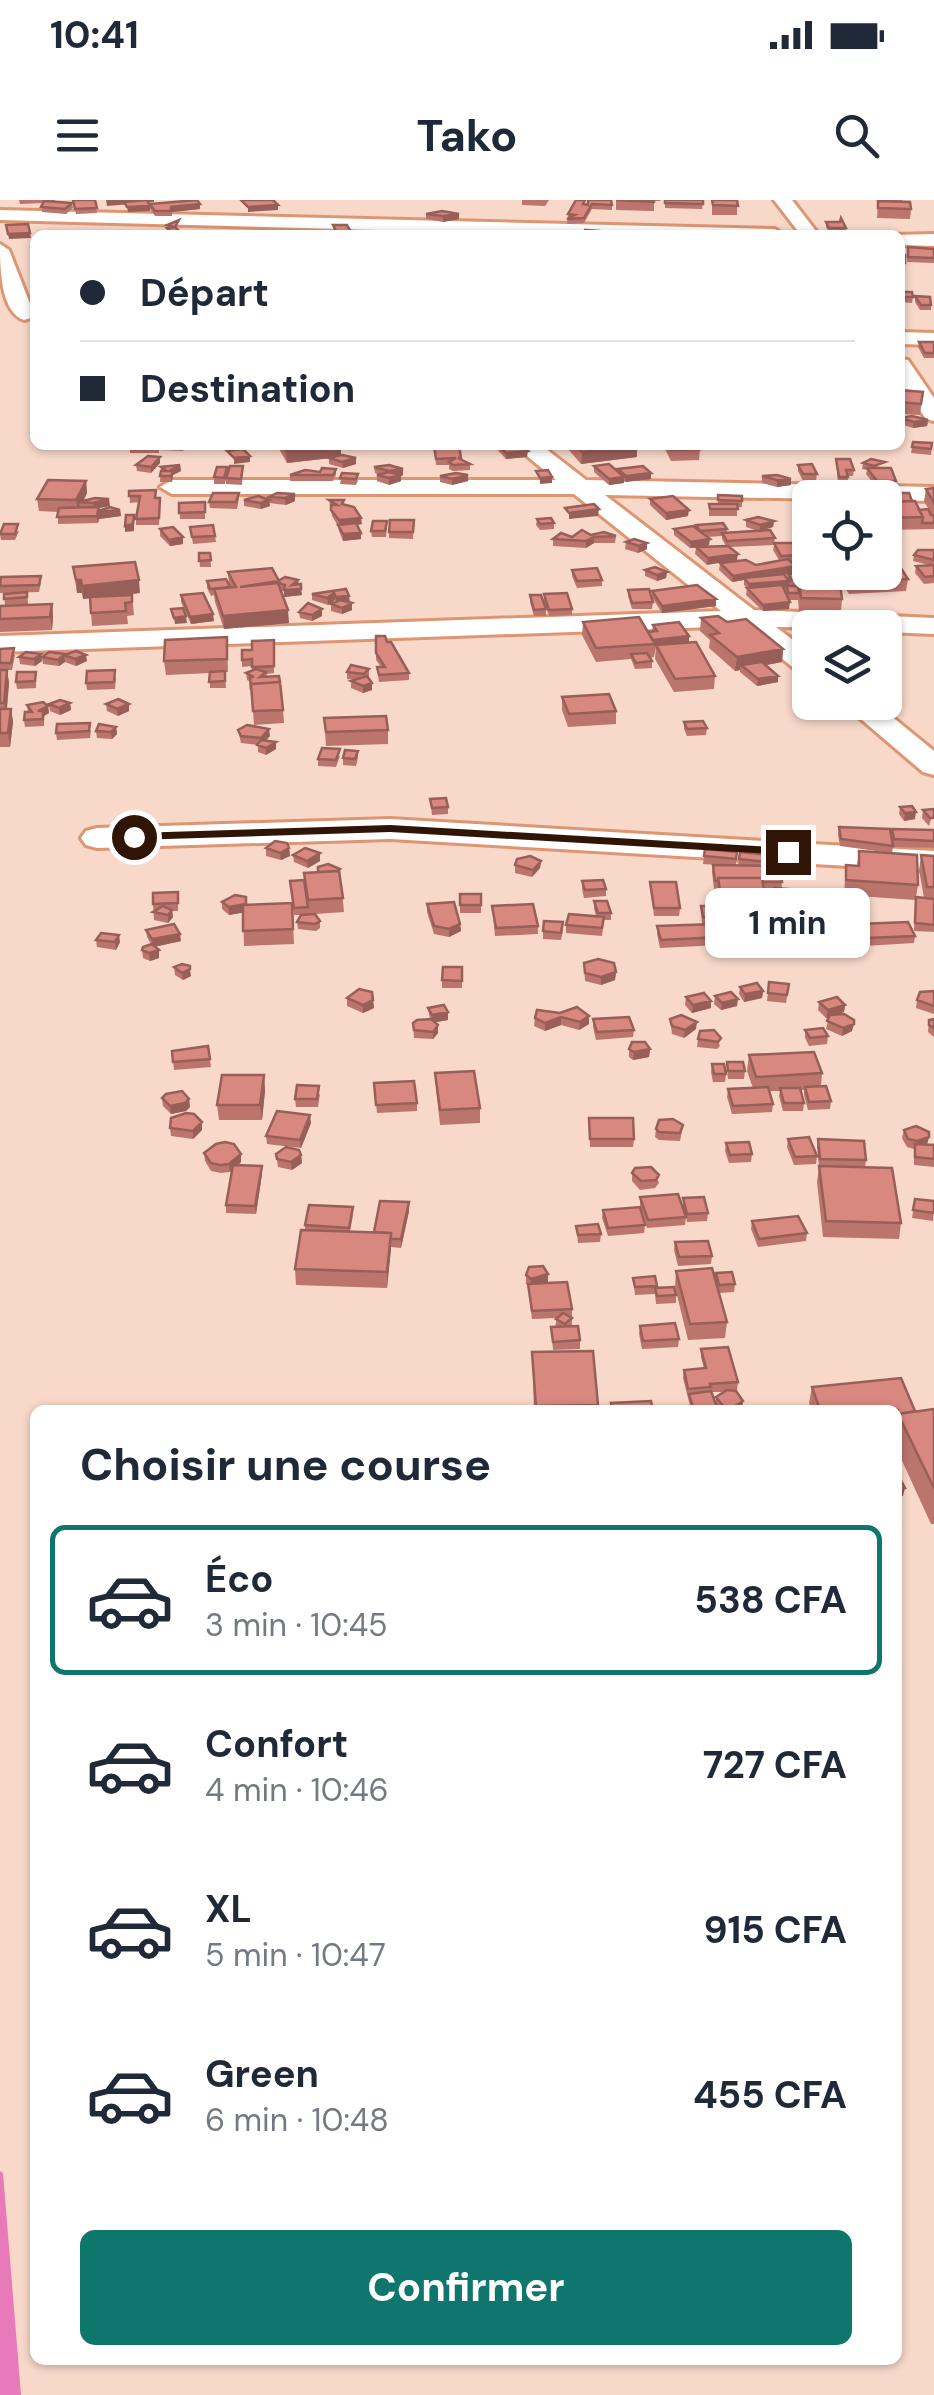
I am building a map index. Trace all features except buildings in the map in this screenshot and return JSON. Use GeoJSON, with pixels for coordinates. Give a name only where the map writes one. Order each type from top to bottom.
{"type":"FeatureCollection","features":[{"type":"Feature","properties":{"kind":"street"},"geometry":{"type":"LineString","coordinates":[[218,200],[260,230]]}},
{"type":"Feature","properties":{"kind":"street"},"geometry":{"type":"LineString","coordinates":[[783,200],[806,230]]}},
{"type":"Feature","properties":{"kind":"street"},"geometry":{"type":"LineString","coordinates":[[548,228],[561,206]]}},
{"type":"Feature","properties":{"kind":"street"},"geometry":{"type":"LineString","coordinates":[[0,215],[613,230]]}},
{"type":"Feature","properties":{"kind":"street"},"geometry":{"type":"LineString","coordinates":[[905,238],[934,240]]}},
{"type":"Feature","properties":{"kind":"street"},"geometry":{"type":"LineString","coordinates":[[0,250],[29,315],[0,314]]}},
{"type":"Feature","properties":{"kind":"street"},"geometry":{"type":"LineString","coordinates":[[905,338],[934,339]]}},
{"type":"Feature","properties":{"kind":"street"},"geometry":{"type":"LineString","coordinates":[[905,372],[934,414]]}},
{"type":"Feature","properties":{"kind":"street"},"geometry":{"type":"LineString","coordinates":[[532,450],[792,653]]}},
{"type":"Feature","properties":{"kind":"street"},"geometry":{"type":"LineString","coordinates":[[172,487],[580,487],[934,494]]}},
{"type":"Feature","properties":{"kind":"street"},"geometry":{"type":"LineString","coordinates":[[0,644],[748,618],[934,626]]}},
{"type":"Feature","properties":{"kind":"street"},"geometry":{"type":"LineString","coordinates":[[877,720],[934,766]]}},
{"type":"Feature","properties":{"kind":"street"},"geometry":{"type":"LineString","coordinates":[[98,838],[390,829],[934,861]]}},
{"type":"Feature","properties":{"kind":"shaded area"},"geometry":{"type":"Polygon","coordinates":[[[0,2171],[3,2173],[21,2395],[0,2395],[0,2171]]]}},
{"type":"Feature","properties":{"kind":"route"},"geometry":{"type":"LineString","coordinates":[[134,837],[390,829],[788,852]]}}]}
